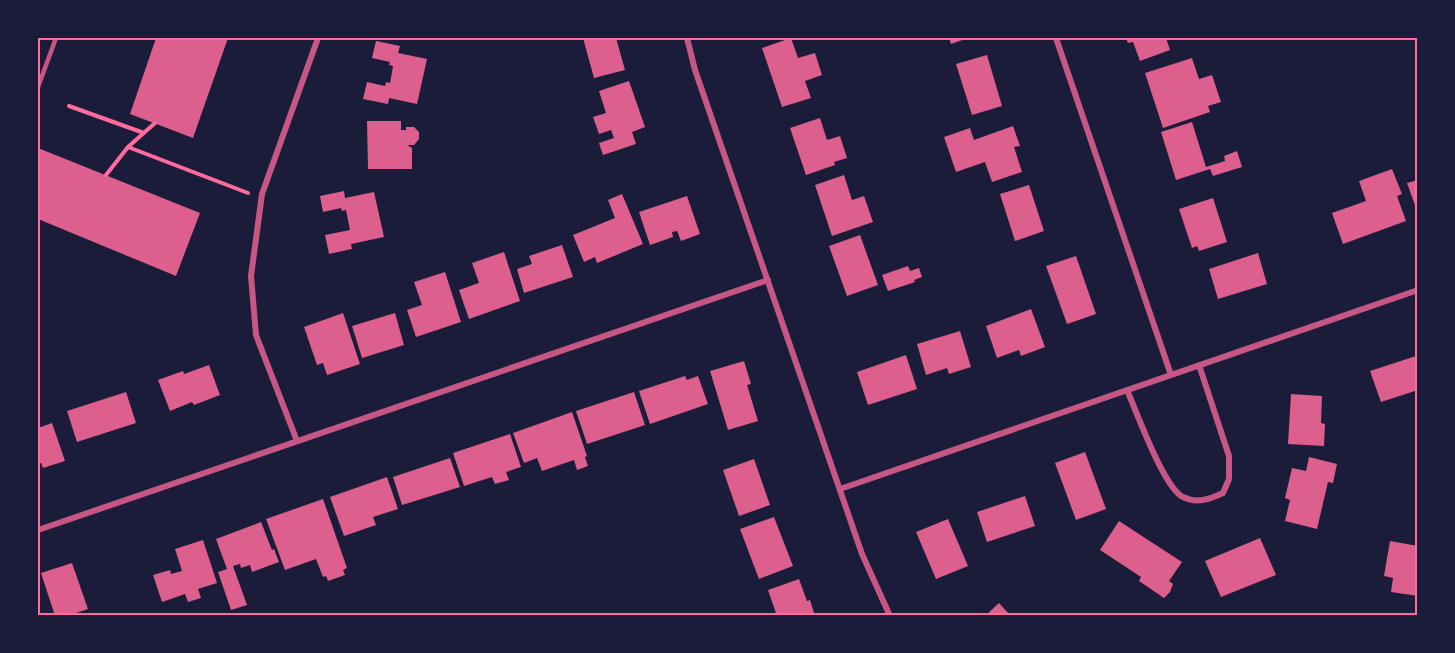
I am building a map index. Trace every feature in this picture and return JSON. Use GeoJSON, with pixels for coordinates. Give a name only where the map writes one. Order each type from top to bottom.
{"type":"FeatureCollection","features":[{"type":"Feature","properties":{"kind":"street"},"geometry":{"type":"LineString","coordinates":[[297,441],[256,335],[251,276],[262,194],[318,38]]}},
{"type":"Feature","properties":{"kind":"street"},"geometry":{"type":"LineString","coordinates":[[687,38],[695,70],[862,554],[890,615]]}},
{"type":"Feature","properties":{"kind":"street"},"geometry":{"type":"LineString","coordinates":[[1056,38],[1170,375]]}},
{"type":"Feature","properties":{"kind":"street"},"geometry":{"type":"LineString","coordinates":[[38,530],[768,280]]}},
{"type":"Feature","properties":{"kind":"street"},"geometry":{"type":"LineString","coordinates":[[840,489],[1418,290]]}},
{"type":"Feature","properties":{"kind":"street"},"geometry":{"type":"LineString","coordinates":[[1127,390],[1167,480],[1182,497],[1205,501],[1223,493],[1229,479],[1229,456],[1200,365]]}},
{"type":"Feature","properties":{"kind":"lane"},"geometry":{"type":"LineString","coordinates":[[38,87],[56,38]]}},
{"type":"Feature","properties":{"kind":"path"},"geometry":{"type":"LineString","coordinates":[[69,106],[144,134]]}},
{"type":"Feature","properties":{"kind":"path"},"geometry":{"type":"LineString","coordinates":[[106,175],[128,147],[155,123]]}},
{"type":"Feature","properties":{"kind":"path"},"geometry":{"type":"LineString","coordinates":[[128,147],[248,194]]}},
{"type":"Feature","properties":{"kind":"building"},"geometry":{"type":"Polygon","coordinates":[[[156,38],[228,38],[193,138],[130,114],[156,38]]]}},
{"type":"Feature","properties":{"kind":"building"},"geometry":{"type":"Polygon","coordinates":[[[583,38],[616,38],[625,70],[594,78],[583,38]]]}},
{"type":"Feature","properties":{"kind":"building"},"geometry":{"type":"Polygon","coordinates":[[[791,38],[798,58],[815,53],[822,75],[805,81],[811,98],[782,107],[762,48],[791,38]]]}},
{"type":"Feature","properties":{"kind":"building"},"geometry":{"type":"Polygon","coordinates":[[[949,38],[968,38],[951,44],[949,38]]]}},
{"type":"Feature","properties":{"kind":"building"},"geometry":{"type":"Polygon","coordinates":[[[1126,38],[1166,38],[1170,50],[1140,61],[1133,42],[1128,43],[1126,38]]]}},
{"type":"Feature","properties":{"kind":"building"},"geometry":{"type":"Polygon","coordinates":[[[376,41],[400,46],[398,53],[427,59],[417,104],[389,98],[388,104],[363,99],[367,82],[385,86],[386,82],[390,83],[393,66],[389,65],[390,62],[372,58],[376,41]]]}},
{"type":"Feature","properties":{"kind":"building"},"geometry":{"type":"Polygon","coordinates":[[[987,55],[1002,106],[972,115],[956,64],[987,55]]]}},
{"type":"Feature","properties":{"kind":"building"},"geometry":{"type":"Polygon","coordinates":[[[1192,58],[1199,79],[1212,75],[1221,102],[1208,106],[1210,112],[1163,128],[1145,73],[1192,58]]]}},
{"type":"Feature","properties":{"kind":"building"},"geometry":{"type":"Polygon","coordinates":[[[629,81],[645,127],[632,132],[636,144],[603,155],[599,143],[614,138],[611,130],[599,134],[593,117],[606,113],[599,91],[629,81]]]}},
{"type":"Feature","properties":{"kind":"building"},"geometry":{"type":"Polygon","coordinates":[[[820,118],[827,140],[840,136],[847,158],[834,162],[835,165],[806,175],[790,128],[820,118]]]}},
{"type":"Feature","properties":{"kind":"building"},"geometry":{"type":"Polygon","coordinates":[[[367,121],[401,121],[401,130],[414,127],[419,132],[419,139],[414,145],[407,145],[412,148],[412,169],[368,169],[367,121]]]}},
{"type":"Feature","properties":{"kind":"building"},"geometry":{"type":"Polygon","coordinates":[[[1192,122],[1206,167],[1225,161],[1224,156],[1237,151],[1242,167],[1213,176],[1210,169],[1176,180],[1161,132],[1192,122]]]}},
{"type":"Feature","properties":{"kind":"building"},"geometry":{"type":"Polygon","coordinates":[[[1013,126],[1020,146],[1014,147],[1022,172],[992,182],[985,162],[956,172],[944,137],[970,128],[974,140],[1013,126]]]}},
{"type":"Feature","properties":{"kind":"building"},"geometry":{"type":"Polygon","coordinates":[[[38,148],[200,213],[176,276],[38,219],[38,148]]]}},
{"type":"Feature","properties":{"kind":"building"},"geometry":{"type":"Polygon","coordinates":[[[1392,169],[1402,194],[1397,196],[1406,221],[1343,244],[1332,213],[1366,201],[1359,181],[1392,169]]]}},
{"type":"Feature","properties":{"kind":"building"},"geometry":{"type":"Polygon","coordinates":[[[844,175],[852,200],[864,196],[873,222],[832,236],[815,185],[844,175]]]}},
{"type":"Feature","properties":{"kind":"building"},"geometry":{"type":"Polygon","coordinates":[[[1418,180],[1418,211],[1417,211],[1407,183],[1418,180]]]}},
{"type":"Feature","properties":{"kind":"building"},"geometry":{"type":"Polygon","coordinates":[[[1029,185],[1044,231],[1015,241],[1000,194],[1029,185]]]}},
{"type":"Feature","properties":{"kind":"building"},"geometry":{"type":"Polygon","coordinates":[[[344,191],[345,198],[374,192],[384,237],[351,244],[352,249],[329,254],[325,235],[350,230],[346,210],[342,211],[341,208],[323,212],[320,196],[344,191]]]}},
{"type":"Feature","properties":{"kind":"building"},"geometry":{"type":"Polygon","coordinates":[[[622,194],[643,244],[597,263],[595,257],[584,262],[573,235],[615,218],[608,200],[622,194]]]}},
{"type":"Feature","properties":{"kind":"building"},"geometry":{"type":"Polygon","coordinates":[[[687,196],[700,234],[681,241],[677,231],[672,232],[673,237],[650,245],[639,212],[687,196]]]}},
{"type":"Feature","properties":{"kind":"building"},"geometry":{"type":"Polygon","coordinates":[[[1213,198],[1227,242],[1199,251],[1197,246],[1192,248],[1179,209],[1213,198]]]}},
{"type":"Feature","properties":{"kind":"building"},"geometry":{"type":"Polygon","coordinates":[[[860,235],[878,285],[847,296],[829,246],[860,235]]]}},
{"type":"Feature","properties":{"kind":"building"},"geometry":{"type":"Polygon","coordinates":[[[562,245],[573,277],[524,293],[517,269],[532,264],[529,256],[562,245]]]}},
{"type":"Feature","properties":{"kind":"building"},"geometry":{"type":"Polygon","coordinates":[[[504,252],[520,301],[469,319],[459,290],[479,283],[472,263],[504,252]]]}},
{"type":"Feature","properties":{"kind":"building"},"geometry":{"type":"Polygon","coordinates":[[[1258,253],[1267,284],[1218,299],[1209,269],[1258,253]]]}},
{"type":"Feature","properties":{"kind":"building"},"geometry":{"type":"Polygon","coordinates":[[[1076,256],[1096,314],[1067,324],[1046,266],[1076,256]]]}},
{"type":"Feature","properties":{"kind":"building"},"geometry":{"type":"Polygon","coordinates":[[[908,266],[910,271],[919,268],[922,277],[914,280],[915,282],[888,291],[882,275],[908,266]]]}},
{"type":"Feature","properties":{"kind":"building"},"geometry":{"type":"Polygon","coordinates":[[[445,272],[461,322],[416,337],[407,310],[422,305],[414,282],[445,272]]]}},
{"type":"Feature","properties":{"kind":"building"},"geometry":{"type":"Polygon","coordinates":[[[1031,309],[1045,347],[1021,356],[1019,350],[997,358],[986,326],[1031,309]]]}},
{"type":"Feature","properties":{"kind":"building"},"geometry":{"type":"Polygon","coordinates":[[[343,313],[360,364],[327,375],[323,363],[317,365],[304,327],[343,313]]]}},
{"type":"Feature","properties":{"kind":"building"},"geometry":{"type":"Polygon","coordinates":[[[395,313],[404,345],[362,358],[352,326],[395,313]]]}},
{"type":"Feature","properties":{"kind":"building"},"geometry":{"type":"Polygon","coordinates":[[[960,331],[971,367],[949,374],[947,368],[926,375],[917,344],[960,331]]]}},
{"type":"Feature","properties":{"kind":"building"},"geometry":{"type":"Polygon","coordinates":[[[906,355],[917,389],[868,405],[857,372],[906,355]]]}},
{"type":"Feature","properties":{"kind":"building"},"geometry":{"type":"Polygon","coordinates":[[[1416,356],[1418,390],[1381,402],[1370,371],[1416,356]]]}},
{"type":"Feature","properties":{"kind":"building"},"geometry":{"type":"Polygon","coordinates":[[[744,361],[751,384],[747,385],[758,421],[728,430],[710,371],[744,361]]]}},
{"type":"Feature","properties":{"kind":"building"},"geometry":{"type":"Polygon","coordinates":[[[209,365],[220,395],[194,405],[192,402],[170,411],[158,380],[209,365]]]}},
{"type":"Feature","properties":{"kind":"building"},"geometry":{"type":"Polygon","coordinates":[[[685,376],[687,380],[698,376],[708,404],[650,424],[639,391],[685,376]]]}},
{"type":"Feature","properties":{"kind":"building"},"geometry":{"type":"Polygon","coordinates":[[[126,392],[136,423],[77,442],[67,411],[126,392]]]}},
{"type":"Feature","properties":{"kind":"building"},"geometry":{"type":"Polygon","coordinates":[[[634,392],[645,425],[587,444],[576,411],[634,392]]]}},
{"type":"Feature","properties":{"kind":"building"},"geometry":{"type":"Polygon","coordinates":[[[1291,394],[1322,396],[1321,423],[1325,424],[1324,446],[1288,444],[1291,394]]]}},
{"type":"Feature","properties":{"kind":"building"},"geometry":{"type":"Polygon","coordinates":[[[572,412],[587,456],[585,457],[588,466],[577,470],[574,460],[542,471],[537,458],[524,463],[513,433],[572,412]]]}},
{"type":"Feature","properties":{"kind":"building"},"geometry":{"type":"Polygon","coordinates":[[[52,423],[65,461],[43,468],[41,463],[38,464],[38,428],[52,423]]]}},
{"type":"Feature","properties":{"kind":"building"},"geometry":{"type":"Polygon","coordinates":[[[510,434],[521,467],[506,472],[509,480],[495,484],[492,477],[464,486],[453,453],[510,434]]]}},
{"type":"Feature","properties":{"kind":"building"},"geometry":{"type":"Polygon","coordinates":[[[1085,452],[1106,509],[1076,520],[1055,463],[1085,452]]]}},
{"type":"Feature","properties":{"kind":"building"},"geometry":{"type":"Polygon","coordinates":[[[1309,457],[1337,464],[1333,483],[1328,482],[1317,529],[1285,521],[1290,500],[1285,498],[1292,468],[1306,471],[1309,457]]]}},
{"type":"Feature","properties":{"kind":"building"},"geometry":{"type":"Polygon","coordinates":[[[450,458],[460,487],[402,505],[393,477],[450,458]]]}},
{"type":"Feature","properties":{"kind":"building"},"geometry":{"type":"Polygon","coordinates":[[[754,459],[770,505],[739,516],[723,470],[754,459]]]}},
{"type":"Feature","properties":{"kind":"building"},"geometry":{"type":"Polygon","coordinates":[[[387,477],[398,509],[373,517],[376,525],[344,536],[330,497],[387,477]]]}},
{"type":"Feature","properties":{"kind":"building"},"geometry":{"type":"Polygon","coordinates":[[[1025,496],[1035,526],[987,542],[977,512],[1025,496]]]}},
{"type":"Feature","properties":{"kind":"building"},"geometry":{"type":"Polygon","coordinates":[[[323,499],[347,568],[343,570],[345,575],[328,581],[326,576],[323,577],[316,559],[285,570],[266,519],[323,499]]]}},
{"type":"Feature","properties":{"kind":"building"},"geometry":{"type":"Polygon","coordinates":[[[774,517],[793,566],[759,579],[740,529],[774,517]]]}},
{"type":"Feature","properties":{"kind":"building"},"geometry":{"type":"Polygon","coordinates":[[[948,519],[968,566],[936,579],[916,532],[948,519]]]}},
{"type":"Feature","properties":{"kind":"building"},"geometry":{"type":"Polygon","coordinates":[[[1119,521],[1182,562],[1169,581],[1173,584],[1170,592],[1164,598],[1139,581],[1141,577],[1100,550],[1119,521]]]}},
{"type":"Feature","properties":{"kind":"building"},"geometry":{"type":"Polygon","coordinates":[[[261,522],[279,562],[252,572],[250,565],[241,568],[240,564],[233,566],[247,605],[231,610],[218,572],[227,569],[216,539],[261,522]]]}},
{"type":"Feature","properties":{"kind":"building"},"geometry":{"type":"Polygon","coordinates":[[[1260,538],[1276,575],[1221,597],[1205,561],[1260,538]]]}},
{"type":"Feature","properties":{"kind":"building"},"geometry":{"type":"Polygon","coordinates":[[[203,540],[217,583],[198,589],[201,598],[188,602],[185,594],[162,602],[153,575],[170,570],[171,574],[182,571],[175,549],[203,540]]]}},
{"type":"Feature","properties":{"kind":"building"},"geometry":{"type":"Polygon","coordinates":[[[1390,541],[1418,546],[1418,596],[1391,592],[1393,578],[1384,576],[1390,541]]]}},
{"type":"Feature","properties":{"kind":"building"},"geometry":{"type":"Polygon","coordinates":[[[72,563],[88,609],[67,616],[55,616],[41,573],[72,563]]]}},
{"type":"Feature","properties":{"kind":"building"},"geometry":{"type":"Polygon","coordinates":[[[799,579],[815,616],[777,616],[768,590],[799,579]]]}},
{"type":"Feature","properties":{"kind":"building"},"geometry":{"type":"Polygon","coordinates":[[[999,603],[1011,616],[985,616],[999,603]]]}}]}
